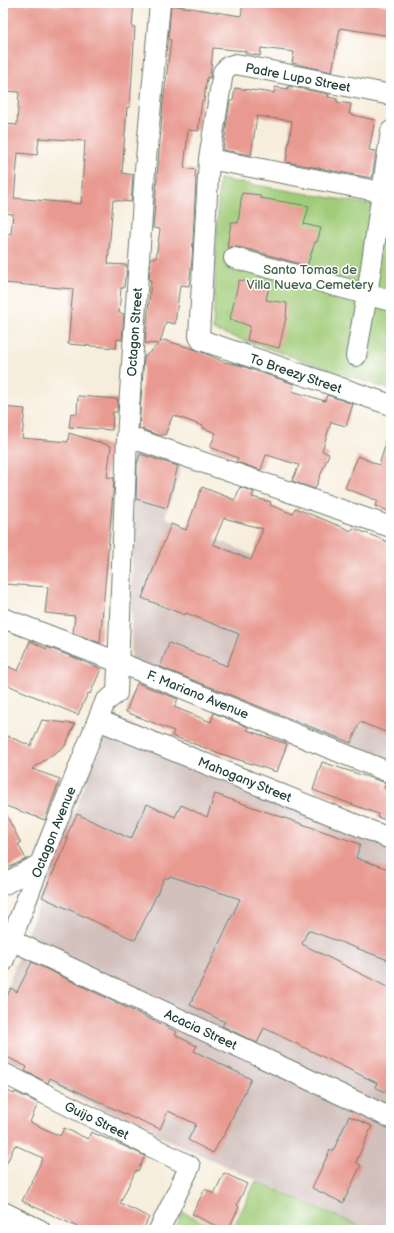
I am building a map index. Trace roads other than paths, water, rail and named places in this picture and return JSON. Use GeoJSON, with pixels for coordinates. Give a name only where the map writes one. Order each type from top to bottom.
{"type":"FeatureCollection","features":[{"type":"Feature","properties":{"kind":"street","name":"Octagon Street"},"geometry":{"type":"LineString","coordinates":[[118,666],[127,438],[144,186],[160,3]]}},
{"type":"Feature","properties":{"kind":"street","name":"Padre Lupo Street"},"geometry":{"type":"LineString","coordinates":[[201,340],[199,336],[209,159],[223,72],[229,66],[236,64],[391,95]]}},
{"type":"Feature","properties":{"kind":"street"},"geometry":{"type":"LineString","coordinates":[[356,356],[367,295],[391,131]]}},
{"type":"Feature","properties":{"kind":"street"},"geometry":{"type":"LineString","coordinates":[[209,159],[382,192]]}},
{"type":"Feature","properties":{"kind":"street"},"geometry":{"type":"LineString","coordinates":[[234,258],[391,301]]}},
{"type":"Feature","properties":{"kind":"street","name":"To Breezy Street"},"geometry":{"type":"LineString","coordinates":[[201,340],[391,406]]}},
{"type":"Feature","properties":{"kind":"street"},"geometry":{"type":"LineString","coordinates":[[127,438],[135,439],[391,527]]}},
{"type":"Feature","properties":{"kind":"street","name":"F. Mariano Avenue"},"geometry":{"type":"LineString","coordinates":[[3,618],[118,666],[391,774]]}},
{"type":"Feature","properties":{"kind":"street","name":"Octagon Avenue"},"geometry":{"type":"LineString","coordinates":[[3,962],[40,864],[102,711],[104,687],[118,666]]}},
{"type":"Feature","properties":{"kind":"street","name":"Mahogany Street"},"geometry":{"type":"LineString","coordinates":[[102,711],[391,839]]}},
{"type":"Feature","properties":{"kind":"street"},"geometry":{"type":"LineString","coordinates":[[3,885],[40,864]]}},
{"type":"Feature","properties":{"kind":"street","name":"Acacia Street"},"geometry":{"type":"LineString","coordinates":[[11,940],[391,1118]]}},
{"type":"Feature","properties":{"kind":"street","name":"Guijo Street"},"geometry":{"type":"LineString","coordinates":[[3,1073],[190,1166],[159,1230]]}},
{"type":"Feature","properties":{"kind":"street"},"geometry":{"type":"LineString","coordinates":[[3,1212],[40,1230]]}},
{"type":"Feature","properties":{"kind":"park label","name":"Santo Tomas de Villa Nueva Cemetery"},"geometry":{"type":"Point","coordinates":[310,276]}}]}
